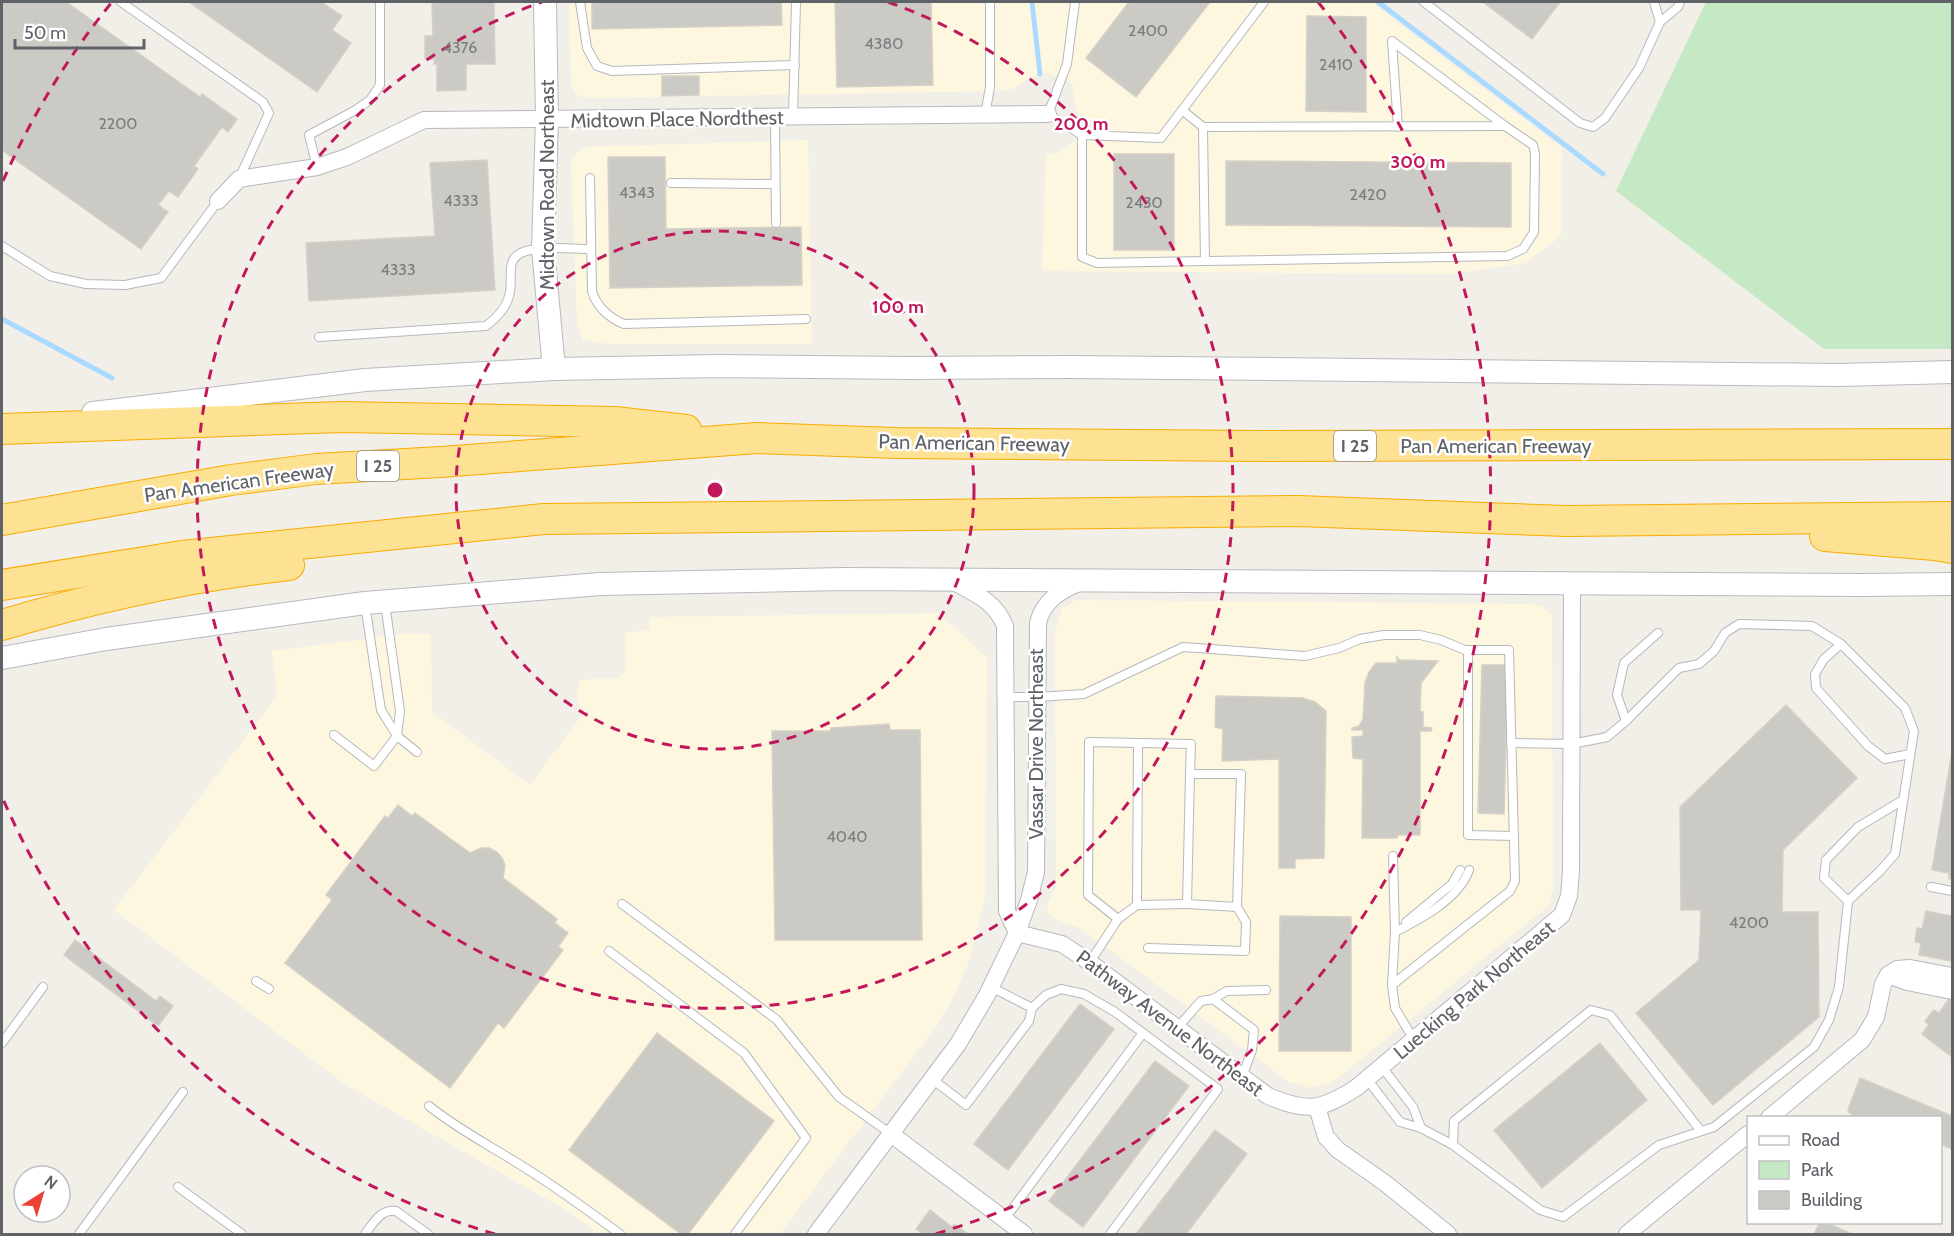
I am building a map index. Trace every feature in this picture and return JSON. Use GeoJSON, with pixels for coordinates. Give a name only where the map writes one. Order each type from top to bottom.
{"type":"FeatureCollection","features":[{"type":"Feature","properties":{"kind":"highway"},"geometry":{"type":"LineString","coordinates":[[2,427],[341,417],[615,422],[757,438]]}},
{"type":"Feature","properties":{"kind":"highway","name":"Pan American Freeway"},"geometry":{"type":"LineString","coordinates":[[2,520],[231,480],[316,469],[757,438],[896,443],[1259,446],[1953,444]]}},
{"type":"Feature","properties":{"kind":"highway"},"geometry":{"type":"LineString","coordinates":[[1918,444],[1953,438]]}},
{"type":"Feature","properties":{"kind":"highway"},"geometry":{"type":"LineString","coordinates":[[2,585],[182,556],[544,519],[1298,511],[1567,521],[1813,535],[1953,548]]}},
{"type":"Feature","properties":{"kind":"highway"},"geometry":{"type":"LineString","coordinates":[[1567,521],[1953,517]]}},
{"type":"Feature","properties":{"kind":"highway"},"geometry":{"type":"LineString","coordinates":[[2,625],[146,588],[257,569],[324,562],[402,534]]}},
{"type":"Feature","properties":{"kind":"main road","name":"Midtown Road Northeast"},"geometry":{"type":"LineString","coordinates":[[545,2],[547,120],[543,249],[554,369]]}},
{"type":"Feature","properties":{"kind":"main road"},"geometry":{"type":"LineString","coordinates":[[2,427],[365,380],[554,369],[718,366],[1083,367],[1839,375],[1953,372]]}},
{"type":"Feature","properties":{"kind":"main road"},"geometry":{"type":"LineString","coordinates":[[2,658],[106,639],[375,602],[600,584],[758,579],[1087,579],[1953,584]]}},
{"type":"Feature","properties":{"kind":"street","name":"Midtown Place Nordthest"},"geometry":{"type":"LineString","coordinates":[[239,179],[317,167],[347,157],[424,120],[1048,114]]}},
{"type":"Feature","properties":{"kind":"street"},"geometry":{"type":"LineString","coordinates":[[218,201],[239,179]]}},
{"type":"Feature","properties":{"kind":"street","name":"Vassar Drive Northeast"},"geometry":{"type":"LineString","coordinates":[[816,1234],[958,1044],[991,987],[1017,933],[1036,872],[1037,638],[1040,613],[1058,593],[1087,579]]}},
{"type":"Feature","properties":{"kind":"street","name":"Vassar Drive Northeast"},"geometry":{"type":"LineString","coordinates":[[951,580],[983,598],[1000,615],[1005,626],[1007,911],[1017,933]]}},
{"type":"Feature","properties":{"kind":"street","name":"Luecking Park Northeast"},"geometry":{"type":"LineString","coordinates":[[1317,1107],[1338,1100],[1367,1079],[1562,915],[1569,896],[1571,871],[1572,583]]}},
{"type":"Feature","properties":{"kind":"street","name":"Pathway Avenue Northeast"},"geometry":{"type":"LineString","coordinates":[[1017,933],[1062,944],[1090,962],[1268,1096],[1293,1107],[1317,1107]]}},
{"type":"Feature","properties":{"kind":"street"},"geometry":{"type":"LineString","coordinates":[[1771,1116],[1862,1040],[1876,1017],[1883,984],[1888,975],[1897,969],[1910,968],[1953,976]]}},
{"type":"Feature","properties":{"kind":"street"},"geometry":{"type":"LineString","coordinates":[[1888,975],[1907,982],[1953,991]]}},
{"type":"Feature","properties":{"kind":"street"},"geometry":{"type":"LineString","coordinates":[[1317,1107],[1326,1137],[1338,1150],[1385,1183],[1448,1234]]}},
{"type":"Feature","properties":{"kind":"street"},"geometry":{"type":"LineString","coordinates":[[891,1134],[1024,1234]]}},
{"type":"Feature","properties":{"kind":"street"},"geometry":{"type":"LineString","coordinates":[[1627,1234],[1747,1136]]}},
{"type":"Feature","properties":{"kind":"lane"},"geometry":{"type":"LineString","coordinates":[[121,2],[263,102],[269,113],[239,179]]}},
{"type":"Feature","properties":{"kind":"lane"},"geometry":{"type":"LineString","coordinates":[[317,167],[309,135],[370,100],[380,85],[380,2]]}},
{"type":"Feature","properties":{"kind":"lane"},"geometry":{"type":"LineString","coordinates":[[580,2],[587,48],[597,66],[612,71],[795,65]]}},
{"type":"Feature","properties":{"kind":"lane"},"geometry":{"type":"LineString","coordinates":[[793,117],[796,2]]}},
{"type":"Feature","properties":{"kind":"lane"},"geometry":{"type":"LineString","coordinates":[[985,115],[990,87],[990,2]]}},
{"type":"Feature","properties":{"kind":"lane"},"geometry":{"type":"LineString","coordinates":[[1075,2],[1067,64],[1048,114],[1082,135],[1161,138],[1264,2]]}},
{"type":"Feature","properties":{"kind":"lane"},"geometry":{"type":"LineString","coordinates":[[1424,2],[1581,123],[1593,127],[1605,118],[1639,68],[1660,22],[1678,8],[1680,2]]}},
{"type":"Feature","properties":{"kind":"lane"},"geometry":{"type":"LineString","coordinates":[[1654,2],[1660,22]]}},
{"type":"Feature","properties":{"kind":"lane"},"geometry":{"type":"LineString","coordinates":[[1082,135],[1083,257],[1097,263],[1507,256],[1523,249],[1534,232],[1533,145],[1392,41],[1398,127]]}},
{"type":"Feature","properties":{"kind":"lane"},"geometry":{"type":"LineString","coordinates":[[1182,110],[1203,127],[1506,126]]}},
{"type":"Feature","properties":{"kind":"lane"},"geometry":{"type":"LineString","coordinates":[[775,117],[776,223]]}},
{"type":"Feature","properties":{"kind":"lane"},"geometry":{"type":"LineString","coordinates":[[1203,127],[1205,261]]}},
{"type":"Feature","properties":{"kind":"lane"},"geometry":{"type":"LineString","coordinates":[[590,178],[592,291],[595,300],[616,320],[624,324],[806,319]]}},
{"type":"Feature","properties":{"kind":"lane"},"geometry":{"type":"LineString","coordinates":[[671,183],[775,184]]}},
{"type":"Feature","properties":{"kind":"lane"},"geometry":{"type":"LineString","coordinates":[[2,246],[50,276],[86,284],[125,285],[161,278],[218,201]]}},
{"type":"Feature","properties":{"kind":"lane"},"geometry":{"type":"LineString","coordinates":[[319,337],[486,326],[498,317],[509,296],[509,273],[514,258],[521,252],[543,249],[591,249]]}},
{"type":"Feature","properties":{"kind":"lane"},"geometry":{"type":"LineString","coordinates":[[375,602],[381,710],[397,736],[417,752]]}},
{"type":"Feature","properties":{"kind":"lane"},"geometry":{"type":"LineString","coordinates":[[334,735],[374,766],[397,736],[400,711],[375,602]]}},
{"type":"Feature","properties":{"kind":"lane"},"geometry":{"type":"LineString","coordinates":[[1367,1079],[1400,1122],[1421,1128],[1453,1144],[1540,1210],[1563,1217],[1659,1145],[1714,1127],[1815,1047],[1829,1020],[1839,987],[1848,901],[1895,854],[1914,731],[1905,708],[1841,644],[1812,626],[1739,624],[1725,633],[1714,651],[1699,664],[1679,668],[1607,737],[1572,744],[1511,743]]}},
{"type":"Feature","properties":{"kind":"lane"},"geometry":{"type":"LineString","coordinates":[[1626,721],[1617,695],[1624,663],[1658,633]]}},
{"type":"Feature","properties":{"kind":"lane"},"geometry":{"type":"LineString","coordinates":[[1005,697],[1084,694],[1183,647],[1305,656],[1339,648],[1360,639],[1384,635],[1420,635],[1468,650],[1509,650],[1515,881],[1510,891],[1392,985]]}},
{"type":"Feature","properties":{"kind":"lane"},"geometry":{"type":"LineString","coordinates":[[1841,644],[1824,658],[1815,674],[1816,688],[1868,746],[1885,759],[1910,754]]}},
{"type":"Feature","properties":{"kind":"lane"},"geometry":{"type":"LineString","coordinates":[[1468,650],[1468,835],[1514,836]]}},
{"type":"Feature","properties":{"kind":"lane"},"geometry":{"type":"LineString","coordinates":[[1118,919],[1088,895],[1089,742],[1191,744],[1187,904]]}},
{"type":"Feature","properties":{"kind":"lane"},"geometry":{"type":"LineString","coordinates":[[1137,904],[1138,743]]}},
{"type":"Feature","properties":{"kind":"lane"},"geometry":{"type":"LineString","coordinates":[[1148,948],[1245,951],[1246,922],[1237,907],[1241,774],[1190,774]]}},
{"type":"Feature","properties":{"kind":"lane"},"geometry":{"type":"LineString","coordinates":[[1848,901],[1824,878],[1826,860],[1858,827],[1903,800]]}},
{"type":"Feature","properties":{"kind":"lane"},"geometry":{"type":"LineString","coordinates":[[1393,856],[1395,932],[1392,985],[1395,1008],[1414,1040]]}},
{"type":"Feature","properties":{"kind":"lane"},"geometry":{"type":"LineString","coordinates":[[1395,932],[1426,916],[1465,882],[1464,870]]}},
{"type":"Feature","properties":{"kind":"lane"},"geometry":{"type":"LineString","coordinates":[[1931,887],[1953,891]]}},
{"type":"Feature","properties":{"kind":"lane"},"geometry":{"type":"LineString","coordinates":[[622,904],[777,1020],[839,1097],[891,1134]]}},
{"type":"Feature","properties":{"kind":"lane"},"geometry":{"type":"LineString","coordinates":[[1090,962],[1118,919],[1137,904],[1237,907]]}},
{"type":"Feature","properties":{"kind":"lane"},"geometry":{"type":"LineString","coordinates":[[609,951],[744,1053],[807,1138],[735,1234]]}},
{"type":"Feature","properties":{"kind":"lane"},"geometry":{"type":"LineString","coordinates":[[256,981],[269,989]]}},
{"type":"Feature","properties":{"kind":"lane"},"geometry":{"type":"LineString","coordinates":[[2,1043],[43,987]]}},
{"type":"Feature","properties":{"kind":"lane"},"geometry":{"type":"LineString","coordinates":[[991,987],[1032,1008]]}},
{"type":"Feature","properties":{"kind":"lane"},"geometry":{"type":"LineString","coordinates":[[932,1079],[966,1105],[1029,1021],[1032,1008],[1046,995],[1060,989],[1084,994],[1115,1012],[1218,1089],[1110,1234]]}},
{"type":"Feature","properties":{"kind":"lane"},"geometry":{"type":"LineString","coordinates":[[1177,1028],[1201,1001],[1214,999],[1227,991],[1266,990]]}},
{"type":"Feature","properties":{"kind":"lane"},"geometry":{"type":"LineString","coordinates":[[1214,999],[1254,1030],[1252,1050],[1242,1077]]}},
{"type":"Feature","properties":{"kind":"lane"},"geometry":{"type":"LineString","coordinates":[[1453,1144],[1454,1121],[1591,1010],[1610,1016],[1701,1131]]}},
{"type":"Feature","properties":{"kind":"lane"},"geometry":{"type":"LineString","coordinates":[[1004,1220],[1143,1033]]}},
{"type":"Feature","properties":{"kind":"lane"},"geometry":{"type":"LineString","coordinates":[[1382,1067],[1413,1107],[1421,1128]]}},
{"type":"Feature","properties":{"kind":"lane"},"geometry":{"type":"LineString","coordinates":[[79,1234],[183,1092]]}},
{"type":"Feature","properties":{"kind":"lane"},"geometry":{"type":"LineString","coordinates":[[429,1106],[450,1122],[515,1161],[620,1234]]}},
{"type":"Feature","properties":{"kind":"lane"},"geometry":{"type":"LineString","coordinates":[[178,1187],[242,1234]]}},
{"type":"Feature","properties":{"kind":"lane"},"geometry":{"type":"LineString","coordinates":[[365,1234],[383,1213],[390,1210],[396,1211],[428,1234]]}},
{"type":"Feature","properties":{"kind":"shaded area"},"geometry":{"type":"Polygon","coordinates":[[[569,2],[1371,2],[1562,148],[1561,236],[1525,263],[1452,274],[1042,271],[1046,154],[1056,153],[1068,147],[1079,136],[1085,121],[1079,117],[1073,85],[1067,80],[1047,73],[1030,77],[1015,88],[1003,91],[584,98],[576,94],[571,87],[569,2]]]}},
{"type":"Feature","properties":{"kind":"shaded area"},"geometry":{"type":"Polygon","coordinates":[[[808,140],[812,344],[610,344],[583,340],[577,323],[571,163],[578,151],[584,147],[808,140]]]}},
{"type":"Feature","properties":{"kind":"shaded area"},"geometry":{"type":"Polygon","coordinates":[[[1075,600],[1532,604],[1542,606],[1552,615],[1553,890],[1548,906],[1332,1083],[1311,1088],[1289,1082],[1080,928],[1055,919],[1049,914],[1047,906],[1056,887],[1055,632],[1062,609],[1075,600]]]}},
{"type":"Feature","properties":{"kind":"shaded area"},"geometry":{"type":"Polygon","coordinates":[[[939,613],[987,658],[985,897],[975,940],[953,998],[935,1028],[780,1234],[599,1234],[568,1211],[346,1085],[114,910],[277,696],[272,651],[402,634],[431,634],[432,712],[530,785],[581,716],[577,694],[580,680],[619,678],[626,668],[625,633],[649,630],[649,617],[939,613]]]}},
{"type":"Feature","properties":{"kind":"green space"},"geometry":{"type":"Polygon","coordinates":[[[1706,2],[1952,2],[1952,349],[1824,349],[1616,191],[1706,2]]]}},
{"type":"Feature","properties":{"kind":"building"},"geometry":{"type":"Polygon","coordinates":[[[2,2],[66,2],[200,97],[202,94],[237,119],[228,132],[222,127],[194,166],[198,169],[178,197],[169,191],[158,205],[168,212],[141,249],[2,150],[2,2]]]}},
{"type":"Feature","properties":{"kind":"building"},"geometry":{"type":"Polygon","coordinates":[[[189,2],[321,2],[342,16],[332,30],[351,43],[317,92],[189,2]]]}},
{"type":"Feature","properties":{"kind":"building"},"geometry":{"type":"Polygon","coordinates":[[[432,2],[494,2],[495,64],[466,64],[466,90],[437,91],[437,64],[434,64],[434,59],[425,59],[425,36],[433,36],[432,2]]]}},
{"type":"Feature","properties":{"kind":"building"},"geometry":{"type":"Polygon","coordinates":[[[592,2],[781,2],[782,25],[592,29],[592,2]]]}},
{"type":"Feature","properties":{"kind":"building"},"geometry":{"type":"Polygon","coordinates":[[[835,2],[931,2],[933,85],[837,87],[835,2]]]}},
{"type":"Feature","properties":{"kind":"building"},"geometry":{"type":"Polygon","coordinates":[[[1129,2],[1210,2],[1136,97],[1086,58],[1129,2]]]}},
{"type":"Feature","properties":{"kind":"building"},"geometry":{"type":"Polygon","coordinates":[[[1483,2],[1560,2],[1532,39],[1483,2]]]}},
{"type":"Feature","properties":{"kind":"building"},"geometry":{"type":"Polygon","coordinates":[[[1307,16],[1366,17],[1366,112],[1306,111],[1307,16]]]}},
{"type":"Feature","properties":{"kind":"building"},"geometry":{"type":"Polygon","coordinates":[[[662,76],[699,76],[699,95],[662,96],[662,76]]]}},
{"type":"Feature","properties":{"kind":"building"},"geometry":{"type":"Polygon","coordinates":[[[1114,154],[1174,154],[1174,250],[1114,250],[1114,154]]]}},
{"type":"Feature","properties":{"kind":"building"},"geometry":{"type":"Polygon","coordinates":[[[608,157],[665,157],[666,229],[801,227],[802,285],[610,288],[608,157]]]}},
{"type":"Feature","properties":{"kind":"building"},"geometry":{"type":"Polygon","coordinates":[[[487,160],[495,290],[309,301],[306,243],[435,236],[430,163],[487,160]]]}},
{"type":"Feature","properties":{"kind":"building"},"geometry":{"type":"Polygon","coordinates":[[[1226,161],[1511,163],[1511,227],[1226,225],[1226,161]]]}},
{"type":"Feature","properties":{"kind":"building"},"geometry":{"type":"Polygon","coordinates":[[[1397,657],[1399,660],[1438,661],[1421,683],[1420,711],[1423,712],[1423,727],[1432,728],[1431,731],[1420,731],[1420,835],[1398,835],[1397,838],[1362,838],[1363,759],[1353,758],[1352,737],[1363,736],[1363,730],[1352,730],[1352,728],[1359,726],[1363,719],[1365,683],[1369,672],[1376,663],[1397,663],[1397,657]]]}},
{"type":"Feature","properties":{"kind":"building"},"geometry":{"type":"Polygon","coordinates":[[[1482,665],[1508,665],[1504,814],[1478,813],[1482,665]]]}},
{"type":"Feature","properties":{"kind":"building"},"geometry":{"type":"Polygon","coordinates":[[[1216,696],[1303,698],[1315,702],[1326,711],[1324,858],[1295,859],[1295,868],[1279,868],[1279,759],[1222,761],[1223,729],[1215,727],[1216,696]]]}},
{"type":"Feature","properties":{"kind":"building"},"geometry":{"type":"Polygon","coordinates":[[[1786,705],[1857,778],[1783,850],[1782,912],[1818,912],[1819,1017],[1713,1105],[1636,1013],[1699,960],[1701,910],[1681,910],[1680,807],[1786,705]]]}},
{"type":"Feature","properties":{"kind":"building"},"geometry":{"type":"Polygon","coordinates":[[[889,724],[890,730],[920,730],[922,940],[775,940],[772,731],[830,731],[831,728],[889,724]]]}},
{"type":"Feature","properties":{"kind":"building"},"geometry":{"type":"Polygon","coordinates":[[[1951,758],[1952,879],[1949,879],[1949,873],[1932,870],[1951,758]]]}},
{"type":"Feature","properties":{"kind":"building"},"geometry":{"type":"Polygon","coordinates":[[[398,805],[412,816],[415,813],[470,853],[481,848],[489,848],[497,852],[505,865],[503,878],[557,919],[555,923],[568,933],[558,947],[563,950],[504,1028],[498,1023],[450,1088],[285,963],[332,900],[326,895],[385,816],[388,818],[398,805]]]}},
{"type":"Feature","properties":{"kind":"building"},"geometry":{"type":"Polygon","coordinates":[[[1926,911],[1952,916],[1952,961],[1919,955],[1921,943],[1915,942],[1917,928],[1922,929],[1926,911]]]}},
{"type":"Feature","properties":{"kind":"building"},"geometry":{"type":"Polygon","coordinates":[[[1280,916],[1351,917],[1351,1051],[1279,1051],[1280,916]]]}},
{"type":"Feature","properties":{"kind":"building"},"geometry":{"type":"Polygon","coordinates":[[[75,940],[156,1001],[160,996],[173,1006],[158,1026],[64,955],[75,940]]]}},
{"type":"Feature","properties":{"kind":"building"},"geometry":{"type":"Polygon","coordinates":[[[1949,999],[1952,1001],[1952,1057],[1922,1034],[1929,1025],[1925,1021],[1934,1010],[1939,1013],[1949,999]]]}},
{"type":"Feature","properties":{"kind":"building"},"geometry":{"type":"Polygon","coordinates":[[[1080,1004],[1114,1029],[1008,1170],[974,1144],[1080,1004]]]}},
{"type":"Feature","properties":{"kind":"building"},"geometry":{"type":"Polygon","coordinates":[[[657,1033],[774,1121],[688,1234],[681,1234],[569,1150],[657,1033]]]}},
{"type":"Feature","properties":{"kind":"building"},"geometry":{"type":"Polygon","coordinates":[[[1600,1043],[1647,1100],[1542,1188],[1494,1130],[1600,1043]]]}},
{"type":"Feature","properties":{"kind":"building"},"geometry":{"type":"Polygon","coordinates":[[[1155,1061],[1189,1086],[1083,1227],[1049,1201],[1155,1061]]]}},
{"type":"Feature","properties":{"kind":"building"},"geometry":{"type":"Polygon","coordinates":[[[1860,1078],[1952,1116],[1952,1149],[1942,1145],[1942,1116],[1852,1116],[1848,1112],[1860,1078]]]}},
{"type":"Feature","properties":{"kind":"building"},"geometry":{"type":"Polygon","coordinates":[[[1215,1130],[1247,1154],[1186,1234],[1136,1234],[1215,1130]]]}},
{"type":"Feature","properties":{"kind":"building"},"geometry":{"type":"Polygon","coordinates":[[[930,1210],[952,1227],[954,1224],[968,1234],[923,1234],[916,1229],[930,1210]]]}},
{"type":"Feature","properties":{"kind":"building"},"geometry":{"type":"Polygon","coordinates":[[[1819,1224],[1829,1224],[1852,1234],[1814,1234],[1819,1224]]]}},
{"type":"Feature","properties":{"kind":"waterway"},"geometry":{"type":"LineString","coordinates":[[1032,2],[1040,74]]}},
{"type":"Feature","properties":{"kind":"waterway"},"geometry":{"type":"LineString","coordinates":[[1378,2],[1603,174]]}},
{"type":"Feature","properties":{"kind":"waterway"},"geometry":{"type":"LineString","coordinates":[[2,319],[112,378]]}}]}
